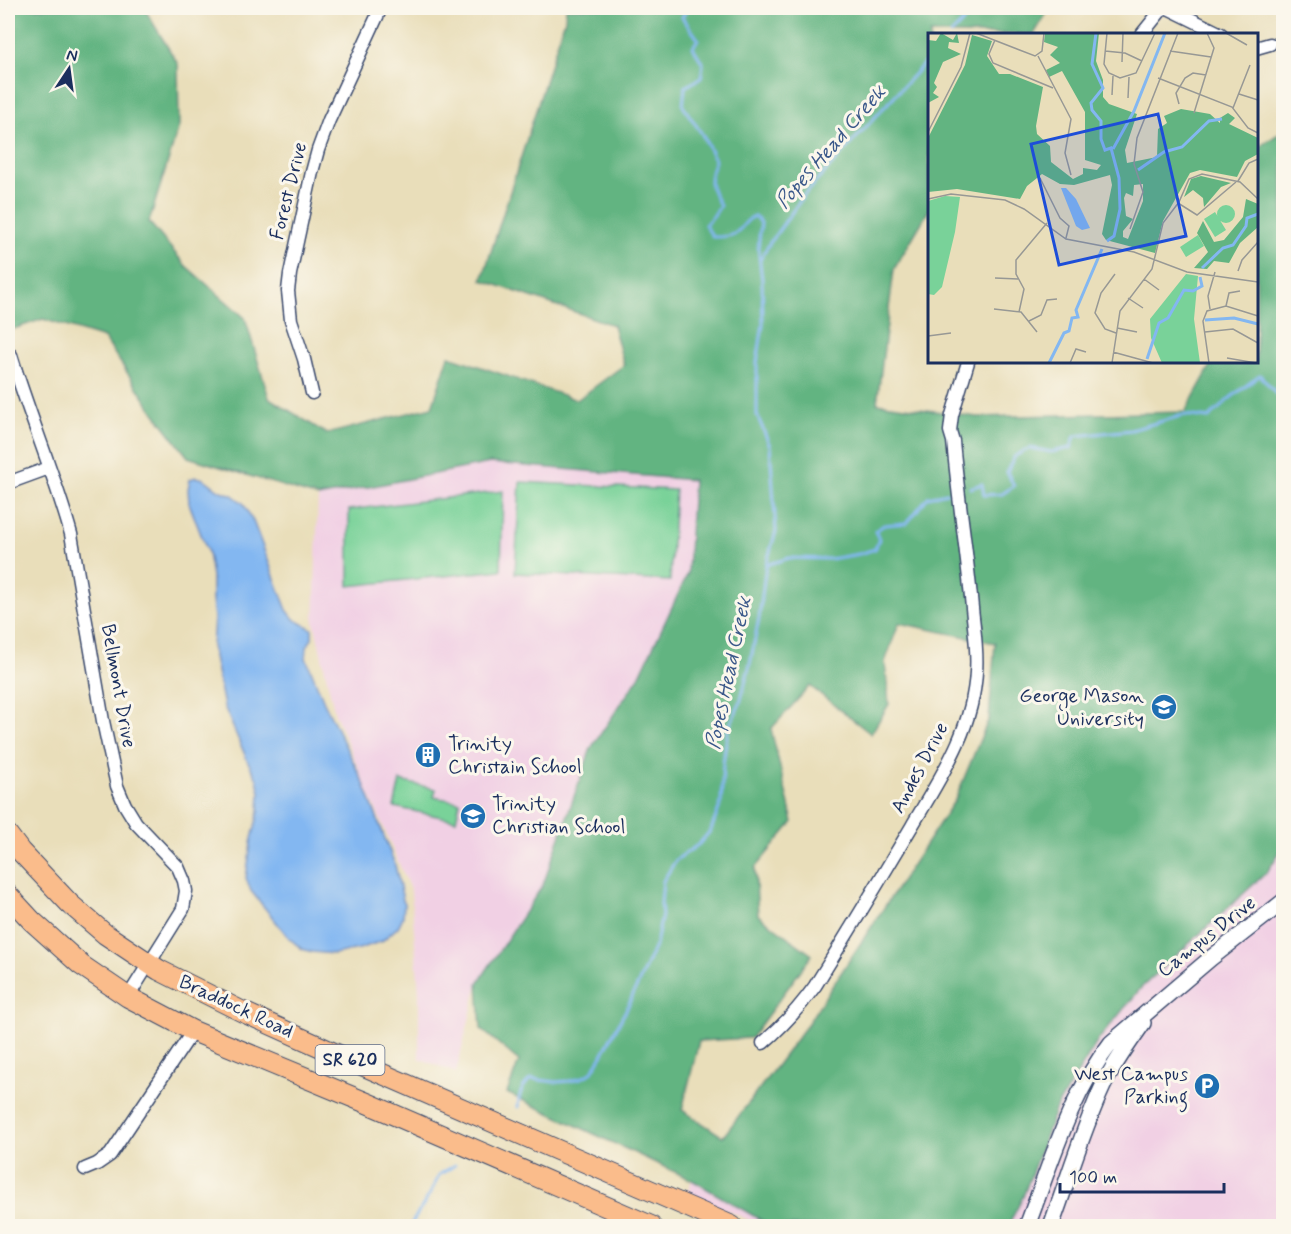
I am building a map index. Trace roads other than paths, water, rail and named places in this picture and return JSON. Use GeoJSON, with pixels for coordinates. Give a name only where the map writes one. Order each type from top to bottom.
{"type":"FeatureCollection","features":[{"type":"Feature","properties":{"kind":"main road","name":"Braddock Road"},"geometry":{"type":"LineString","coordinates":[[8,835],[33,866],[70,904],[105,934],[149,964],[193,988],[292,1034],[732,1227]]}},
{"type":"Feature","properties":{"kind":"main road","name":"Braddock Road"},"geometry":{"type":"LineString","coordinates":[[8,895],[40,929],[81,965],[128,997],[193,1031],[367,1103],[651,1227]]}},
{"type":"Feature","properties":{"kind":"street","name":"Forest Drive"},"geometry":{"type":"LineString","coordinates":[[312,393],[291,320],[288,291],[290,274],[318,150],[329,120],[381,8]]}},
{"type":"Feature","properties":{"kind":"street"},"geometry":{"type":"LineString","coordinates":[[1143,33],[1165,8],[1219,33]]}},
{"type":"Feature","properties":{"kind":"street"},"geometry":{"type":"LineString","coordinates":[[1258,48],[1270,44]]}},
{"type":"Feature","properties":{"kind":"street","name":"Bellmont Drive"},"geometry":{"type":"LineString","coordinates":[[10,355],[71,534],[103,721],[117,786],[136,823],[178,867],[184,880],[186,891],[183,909],[128,997]]}},
{"type":"Feature","properties":{"kind":"street","name":"Andes Drive"},"geometry":{"type":"LineString","coordinates":[[763,1043],[804,1002],[815,986],[882,878],[947,765],[959,742],[967,719],[975,687],[976,656],[969,573],[950,431],[952,415],[968,363]]}},
{"type":"Feature","properties":{"kind":"street"},"geometry":{"type":"LineString","coordinates":[[8,483],[49,468]]}},
{"type":"Feature","properties":{"kind":"street","name":"Campus Drive"},"geometry":{"type":"LineString","coordinates":[[1027,1227],[1074,1102],[1086,1079],[1111,1043],[1211,958],[1284,902]]}},
{"type":"Feature","properties":{"kind":"street","name":"Campus Drive"},"geometry":{"type":"LineString","coordinates":[[1051,1227],[1104,1084],[1119,1057],[1156,1004]]}},
{"type":"Feature","properties":{"kind":"street"},"geometry":{"type":"LineString","coordinates":[[85,1169],[110,1155],[193,1031]]}},
{"type":"Feature","properties":{"kind":"water"},"geometry":{"type":"Polygon","coordinates":[[[196,477],[204,479],[243,503],[253,521],[287,610],[294,619],[312,629],[312,638],[307,647],[306,658],[324,702],[364,784],[395,865],[404,904],[403,917],[398,927],[382,941],[334,954],[302,949],[290,939],[251,891],[246,878],[259,811],[260,792],[257,779],[224,706],[212,647],[214,618],[212,576],[208,553],[189,503],[190,479],[196,477]]]}},
{"type":"Feature","properties":{"kind":"waterway","name":"Popes Head Creek"},"geometry":{"type":"LineString","coordinates":[[518,1107],[521,1092],[531,1079],[570,1081],[591,1073],[628,1006],[656,944],[662,915],[663,881],[676,860],[699,844],[711,830],[721,803],[728,729],[740,703],[750,664],[766,565],[776,531],[770,446],[757,415],[757,363],[763,324],[762,280],[758,247],[761,223],[754,216],[734,234],[718,237],[713,237],[705,225],[720,206],[710,183],[715,160],[702,134],[683,106],[685,87],[701,78],[703,64],[693,47],[698,39],[682,17],[688,8]]}},
{"type":"Feature","properties":{"kind":"waterway","name":"Popes Head Creek"},"geometry":{"type":"LineString","coordinates":[[952,33],[977,8]]}},
{"type":"Feature","properties":{"kind":"waterway","name":"Popes Head Creek"},"geometry":{"type":"LineString","coordinates":[[760,260],[805,194],[928,59]]}},
{"type":"Feature","properties":{"kind":"waterway"},"geometry":{"type":"LineString","coordinates":[[970,488],[982,484],[984,495],[1002,494],[1014,486],[1007,472],[1015,456],[1030,448],[1051,452],[1071,448],[1075,436],[1131,430],[1184,415],[1209,418],[1260,375],[1276,394],[1284,396]]}},
{"type":"Feature","properties":{"kind":"waterway"},"geometry":{"type":"LineString","coordinates":[[766,565],[789,558],[830,559],[875,549],[879,539],[875,531],[884,525],[907,523],[928,497],[947,493]]}},
{"type":"Feature","properties":{"kind":"waterway","name":"Popes Head Creek"},"geometry":{"type":"LineString","coordinates":[[410,1226],[439,1175],[455,1165]]}},
{"type":"Feature","properties":{"kind":"place","name":"George Mason University"},"geometry":{"type":"Point","coordinates":[1164,707]}},
{"type":"Feature","properties":{"kind":"place","name":"Trinity Christain School"},"geometry":{"type":"Point","coordinates":[428,755]}},
{"type":"Feature","properties":{"kind":"place","name":"Trinity Christian School"},"geometry":{"type":"Point","coordinates":[473,816]}},
{"type":"Feature","properties":{"kind":"place","name":"West Campus Parking"},"geometry":{"type":"Point","coordinates":[1207,1086]}}]}
